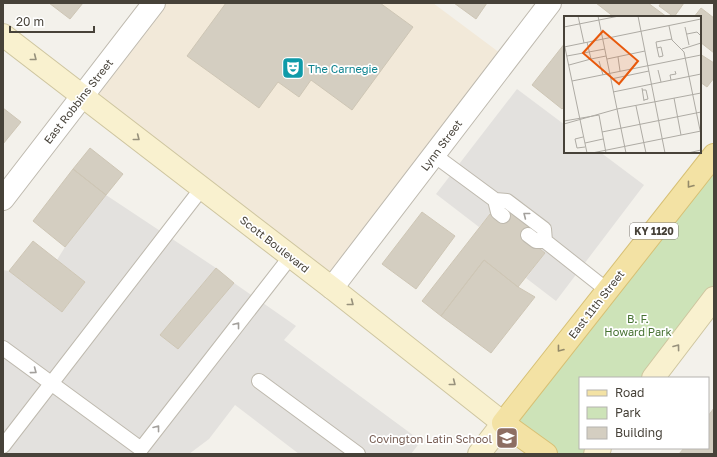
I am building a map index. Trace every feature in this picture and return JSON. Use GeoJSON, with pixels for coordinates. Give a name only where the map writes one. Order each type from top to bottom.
{"type":"FeatureCollection","features":[{"type":"Feature","properties":{"kind":"main road","name":"Scott Boulevard"},"geometry":{"type":"LineString","coordinates":[[3,34],[291,256],[503,423],[546,454]]}},
{"type":"Feature","properties":{"kind":"main road","name":"East 11th Street"},"geometry":{"type":"LineString","coordinates":[[479,454],[714,155]]}},
{"type":"Feature","properties":{"kind":"main road"},"geometry":{"type":"LineString","coordinates":[[654,377],[714,298]]}},
{"type":"Feature","properties":{"kind":"street","name":"East Robbins Street"},"geometry":{"type":"LineString","coordinates":[[3,199],[154,3]]}},
{"type":"Feature","properties":{"kind":"street","name":"Lynn Street"},"geometry":{"type":"LineString","coordinates":[[332,288],[550,3]]}},
{"type":"Feature","properties":{"kind":"lane"},"geometry":{"type":"LineString","coordinates":[[434,155],[495,200],[507,200],[544,229],[545,241]]}},
{"type":"Feature","properties":{"kind":"lane"},"geometry":{"type":"LineString","coordinates":[[5,441],[51,384],[202,188]]}},
{"type":"Feature","properties":{"kind":"lane"},"geometry":{"type":"LineString","coordinates":[[495,200],[498,212],[503,216]]}},
{"type":"Feature","properties":{"kind":"lane"},"geometry":{"type":"LineString","coordinates":[[528,235],[536,241],[545,241],[607,290]]}},
{"type":"Feature","properties":{"kind":"lane"},"geometry":{"type":"LineString","coordinates":[[3,348],[140,451],[291,256]]}},
{"type":"Feature","properties":{"kind":"lane"},"geometry":{"type":"LineString","coordinates":[[259,381],[358,454]]}},
{"type":"Feature","properties":{"kind":"shaded area"},"geometry":{"type":"Polygon","coordinates":[[[154,3],[433,3],[508,59],[332,288],[82,96],[154,3]]]}},
{"type":"Feature","properties":{"kind":"shaded area"},"geometry":{"type":"Polygon","coordinates":[[[517,89],[564,124],[564,153],[601,153],[644,185],[556,301],[526,278],[545,253],[526,238],[541,217],[523,203],[506,226],[490,214],[479,227],[436,194],[517,89]]]}},
{"type":"Feature","properties":{"kind":"shaded area"},"geometry":{"type":"Polygon","coordinates":[[[106,195],[216,268],[160,335],[178,349],[234,283],[296,326],[284,340],[421,441],[411,454],[299,454],[235,405],[209,439],[189,454],[3,454],[3,270],[9,271],[62,312],[85,282],[57,260],[65,247],[106,195]]]}},
{"type":"Feature","properties":{"kind":"shaded area","name":"Covington Latin School"},"geometry":{"type":"Polygon","coordinates":[[[503,423],[545,454],[479,454],[503,423]]]}},
{"type":"Feature","properties":{"kind":"green space","name":"B. F. Howard Park"},"geometry":{"type":"Polygon","coordinates":[[[714,155],[714,298],[654,377],[579,377],[579,449],[599,449],[595,454],[546,454],[503,423],[714,155]]]}},
{"type":"Feature","properties":{"kind":"building"},"geometry":{"type":"Polygon","coordinates":[[[49,3],[83,3],[70,19],[49,3]]]}},
{"type":"Feature","properties":{"kind":"building","name":"The Carnegie"},"geometry":{"type":"Polygon","coordinates":[[[226,3],[380,3],[413,27],[352,110],[311,80],[299,97],[278,82],[259,108],[187,56],[226,3]]]}},
{"type":"Feature","properties":{"kind":"building"},"geometry":{"type":"Polygon","coordinates":[[[454,3],[487,3],[476,19],[454,3]]]}},
{"type":"Feature","properties":{"kind":"building"},"geometry":{"type":"Polygon","coordinates":[[[596,3],[648,3],[666,16],[613,16],[596,3]]]}},
{"type":"Feature","properties":{"kind":"building"},"geometry":{"type":"Polygon","coordinates":[[[661,3],[684,3],[675,16],[659,6],[661,3]]]}},
{"type":"Feature","properties":{"kind":"building"},"geometry":{"type":"Polygon","coordinates":[[[701,8],[714,18],[714,53],[701,43],[701,16],[695,16],[701,8]]]}},
{"type":"Feature","properties":{"kind":"building"},"geometry":{"type":"Polygon","coordinates":[[[564,44],[564,107],[562,109],[532,85],[564,44]]]}},
{"type":"Feature","properties":{"kind":"building"},"geometry":{"type":"Polygon","coordinates":[[[701,55],[714,63],[714,78],[707,87],[701,83],[701,55]]]}},
{"type":"Feature","properties":{"kind":"building"},"geometry":{"type":"Polygon","coordinates":[[[3,108],[21,122],[3,144],[3,108]]]}},
{"type":"Feature","properties":{"kind":"building"},"geometry":{"type":"Polygon","coordinates":[[[90,148],[123,174],[106,195],[73,169],[90,148]]]}},
{"type":"Feature","properties":{"kind":"building"},"geometry":{"type":"Polygon","coordinates":[[[73,169],[106,195],[65,247],[33,221],[73,169]]]}},
{"type":"Feature","properties":{"kind":"building"},"geometry":{"type":"Polygon","coordinates":[[[512,206],[536,225],[526,238],[545,253],[518,287],[484,260],[441,316],[422,301],[490,214],[499,222],[512,206]]]}},
{"type":"Feature","properties":{"kind":"building"},"geometry":{"type":"Polygon","coordinates":[[[422,212],[455,236],[416,289],[382,264],[422,212]]]}},
{"type":"Feature","properties":{"kind":"building"},"geometry":{"type":"Polygon","coordinates":[[[33,241],[85,282],[62,312],[9,271],[33,241]]]}},
{"type":"Feature","properties":{"kind":"building"},"geometry":{"type":"Polygon","coordinates":[[[484,260],[518,287],[535,297],[491,353],[441,316],[484,260]]]}},
{"type":"Feature","properties":{"kind":"building"},"geometry":{"type":"Polygon","coordinates":[[[216,268],[234,283],[178,349],[160,335],[216,268]]]}},
{"type":"Feature","properties":{"kind":"building"},"geometry":{"type":"Polygon","coordinates":[[[714,408],[714,454],[679,454],[683,449],[709,449],[709,415],[714,408]]]}},
{"type":"Feature","properties":{"kind":"place","name":"The Carnegie"},"geometry":{"type":"Point","coordinates":[293,68]}},
{"type":"Feature","properties":{"kind":"place","name":"Covington Latin School"},"geometry":{"type":"Point","coordinates":[507,438]}}]}
